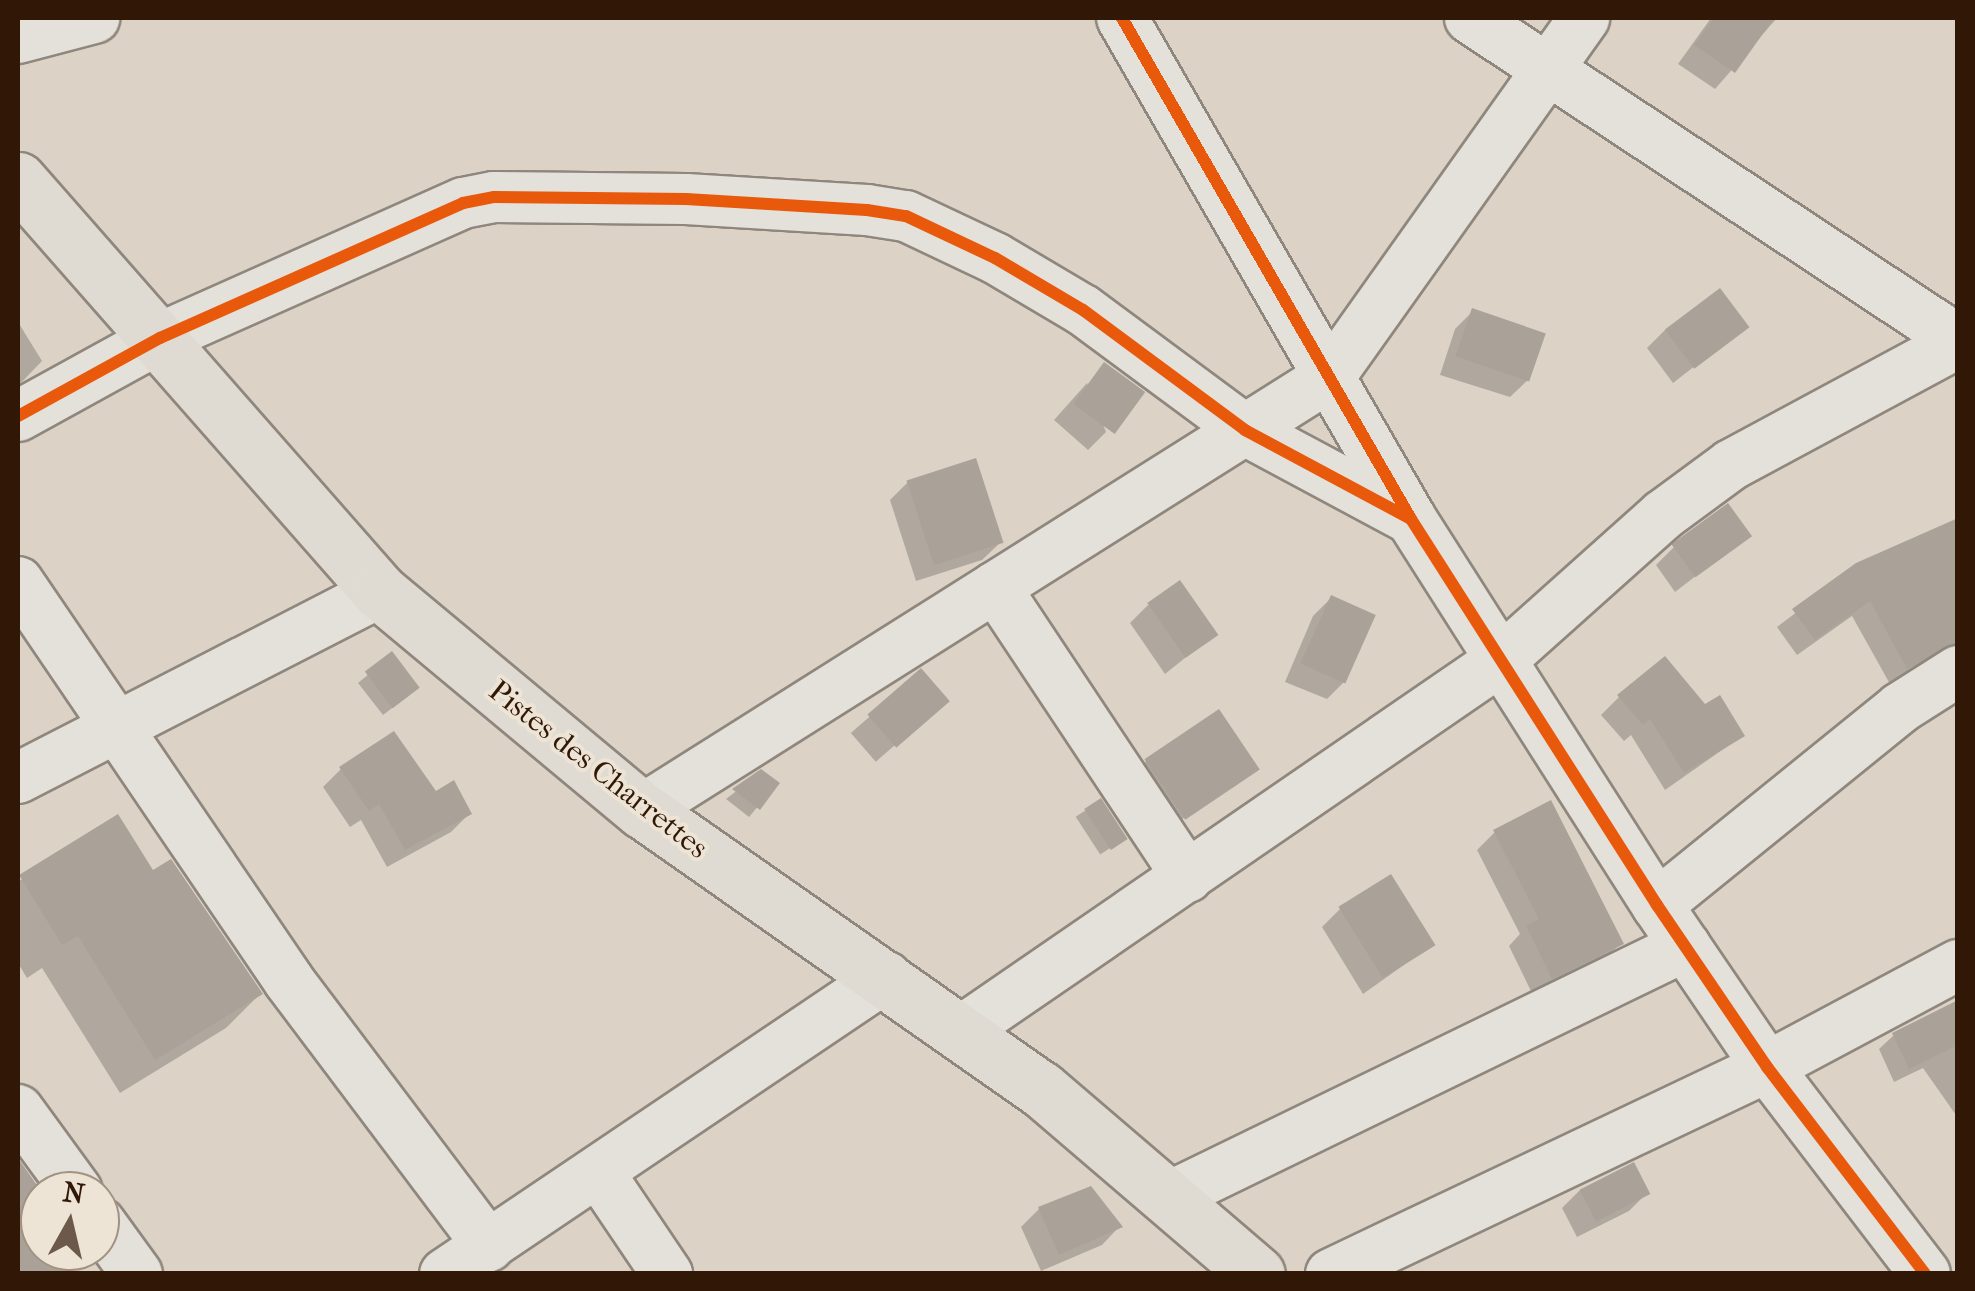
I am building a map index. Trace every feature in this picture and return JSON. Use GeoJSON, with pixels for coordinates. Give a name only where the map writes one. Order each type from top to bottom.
{"type":"FeatureCollection","features":[{"type":"Feature","properties":{"kind":"main road","name":"Pistes des Charrettes"},"geometry":{"type":"LineString","coordinates":[[18,180],[380,592],[642,810],[961,1031],[1169,1196],[1257,1274]]}},
{"type":"Feature","properties":{"kind":"street"},"geometry":{"type":"LineString","coordinates":[[18,38],[94,18]]}},
{"type":"Feature","properties":{"kind":"street"},"geometry":{"type":"LineString","coordinates":[[1122,18],[1411,519],[1501,660],[1657,904],[1768,1067],[1925,1274]]}},
{"type":"Feature","properties":{"kind":"street"},"geometry":{"type":"LineString","coordinates":[[961,1031],[1501,660],[1663,515],[1731,465],[1958,341],[1548,74],[1470,18]]}},
{"type":"Feature","properties":{"kind":"street"},"geometry":{"type":"LineString","coordinates":[[642,810],[1330,376],[1548,74],[1584,18]]}},
{"type":"Feature","properties":{"kind":"street"},"geometry":{"type":"LineString","coordinates":[[18,416],[160,338],[442,211],[494,197],[867,210],[906,216],[1010,266],[1084,310],[1245,430],[1411,519]]}},
{"type":"Feature","properties":{"kind":"street"},"geometry":{"type":"LineString","coordinates":[[18,582],[113,728],[289,982],[488,1246]]}},
{"type":"Feature","properties":{"kind":"street"},"geometry":{"type":"LineString","coordinates":[[994,587],[1188,877]]}},
{"type":"Feature","properties":{"kind":"street"},"geometry":{"type":"LineString","coordinates":[[18,778],[380,592]]}},
{"type":"Feature","properties":{"kind":"street"},"geometry":{"type":"LineString","coordinates":[[1657,904],[1900,708],[1958,671]]}},
{"type":"Feature","properties":{"kind":"street"},"geometry":{"type":"LineString","coordinates":[[1169,1196],[1685,946]]}},
{"type":"Feature","properties":{"kind":"street"},"geometry":{"type":"LineString","coordinates":[[1332,1274],[1768,1067],[1958,965]]}},
{"type":"Feature","properties":{"kind":"street"},"geometry":{"type":"LineString","coordinates":[[445,1274],[886,978]]}},
{"type":"Feature","properties":{"kind":"street"},"geometry":{"type":"LineString","coordinates":[[18,1110],[62,1171]]}},
{"type":"Feature","properties":{"kind":"street"},"geometry":{"type":"LineString","coordinates":[[599,1173],[667,1274]]}},
{"type":"Feature","properties":{"kind":"street"},"geometry":{"type":"LineString","coordinates":[[120,1251],[137,1274]]}},
{"type":"Feature","properties":{"kind":"building"},"geometry":{"type":"Polygon","coordinates":[[[1714,18],[1774,18],[1735,73],[1694,45],[1714,18]]]}},
{"type":"Feature","properties":{"kind":"building"},"geometry":{"type":"Polygon","coordinates":[[[1720,288],[1749,327],[1694,369],[1665,330],[1720,288]]]}},
{"type":"Feature","properties":{"kind":"building"},"geometry":{"type":"Polygon","coordinates":[[[1472,308],[1546,333],[1529,382],[1455,356],[1472,308]]]}},
{"type":"Feature","properties":{"kind":"building"},"geometry":{"type":"Polygon","coordinates":[[[1104,362],[1145,392],[1115,434],[1073,404],[1104,362]]]}},
{"type":"Feature","properties":{"kind":"building"},"geometry":{"type":"Polygon","coordinates":[[[976,458],[1004,543],[934,565],[907,481],[976,458]]]}},
{"type":"Feature","properties":{"kind":"building"},"geometry":{"type":"Polygon","coordinates":[[[1728,503],[1752,536],[1695,577],[1671,544],[1728,503]]]}},
{"type":"Feature","properties":{"kind":"building"},"geometry":{"type":"Polygon","coordinates":[[[1958,518],[1958,642],[1907,669],[1870,601],[1815,640],[1792,609],[1856,563],[1958,518]]]}},
{"type":"Feature","properties":{"kind":"building"},"geometry":{"type":"Polygon","coordinates":[[[1180,580],[1218,635],[1186,658],[1147,603],[1180,580]]]}},
{"type":"Feature","properties":{"kind":"building"},"geometry":{"type":"Polygon","coordinates":[[[1331,595],[1376,615],[1345,683],[1300,664],[1331,595]]]}},
{"type":"Feature","properties":{"kind":"building"},"geometry":{"type":"Polygon","coordinates":[[[392,651],[420,688],[393,708],[365,671],[392,651]]]}},
{"type":"Feature","properties":{"kind":"building"},"geometry":{"type":"Polygon","coordinates":[[[1665,656],[1705,704],[1720,695],[1745,736],[1684,773],[1650,719],[1643,725],[1617,695],[1665,656]]]}},
{"type":"Feature","properties":{"kind":"building"},"geometry":{"type":"Polygon","coordinates":[[[921,668],[950,701],[896,748],[867,715],[921,668]]]}},
{"type":"Feature","properties":{"kind":"building"},"geometry":{"type":"Polygon","coordinates":[[[1219,709],[1260,770],[1185,820],[1144,759],[1219,709]]]}},
{"type":"Feature","properties":{"kind":"building"},"geometry":{"type":"Polygon","coordinates":[[[394,731],[436,791],[454,780],[472,814],[405,850],[379,804],[369,811],[339,767],[394,731]]]}},
{"type":"Feature","properties":{"kind":"building"},"geometry":{"type":"Polygon","coordinates":[[[761,769],[780,783],[760,810],[732,789],[761,769]]]}},
{"type":"Feature","properties":{"kind":"building"},"geometry":{"type":"Polygon","coordinates":[[[1101,798],[1128,839],[1111,850],[1084,809],[1101,798]]]}},
{"type":"Feature","properties":{"kind":"building"},"geometry":{"type":"Polygon","coordinates":[[[1551,800],[1624,944],[1552,979],[1526,926],[1539,919],[1493,830],[1551,800]]]}},
{"type":"Feature","properties":{"kind":"building"},"geometry":{"type":"Polygon","coordinates":[[[118,814],[153,870],[171,859],[263,994],[155,1060],[78,936],[62,945],[19,875],[118,814]]]}},
{"type":"Feature","properties":{"kind":"building"},"geometry":{"type":"Polygon","coordinates":[[[1391,874],[1436,945],[1383,978],[1338,907],[1391,874]]]}},
{"type":"Feature","properties":{"kind":"building"},"geometry":{"type":"Polygon","coordinates":[[[1958,1000],[1958,1045],[1909,1069],[1892,1033],[1958,1000]]]}},
{"type":"Feature","properties":{"kind":"building"},"geometry":{"type":"Polygon","coordinates":[[[18,1158],[27,1171],[20,1171],[20,1271],[69,1271],[18,1274],[18,1158]]]}},
{"type":"Feature","properties":{"kind":"building"},"geometry":{"type":"Polygon","coordinates":[[[1634,1162],[1650,1194],[1596,1222],[1580,1190],[1634,1162]]]}},
{"type":"Feature","properties":{"kind":"building"},"geometry":{"type":"Polygon","coordinates":[[[1091,1186],[1123,1227],[1059,1255],[1038,1207],[1091,1186]]]}},
{"type":"Feature","properties":{"kind":"cycle path"},"geometry":{"type":"LineString","coordinates":[[1122,18],[1411,519],[1657,905],[1767,1067],[1925,1274]]}},
{"type":"Feature","properties":{"kind":"cycle path"},"geometry":{"type":"LineString","coordinates":[[18,416],[160,338],[463,203],[494,197],[686,199],[867,210],[906,216],[995,258],[1083,310],[1245,430],[1411,519]]}}]}
